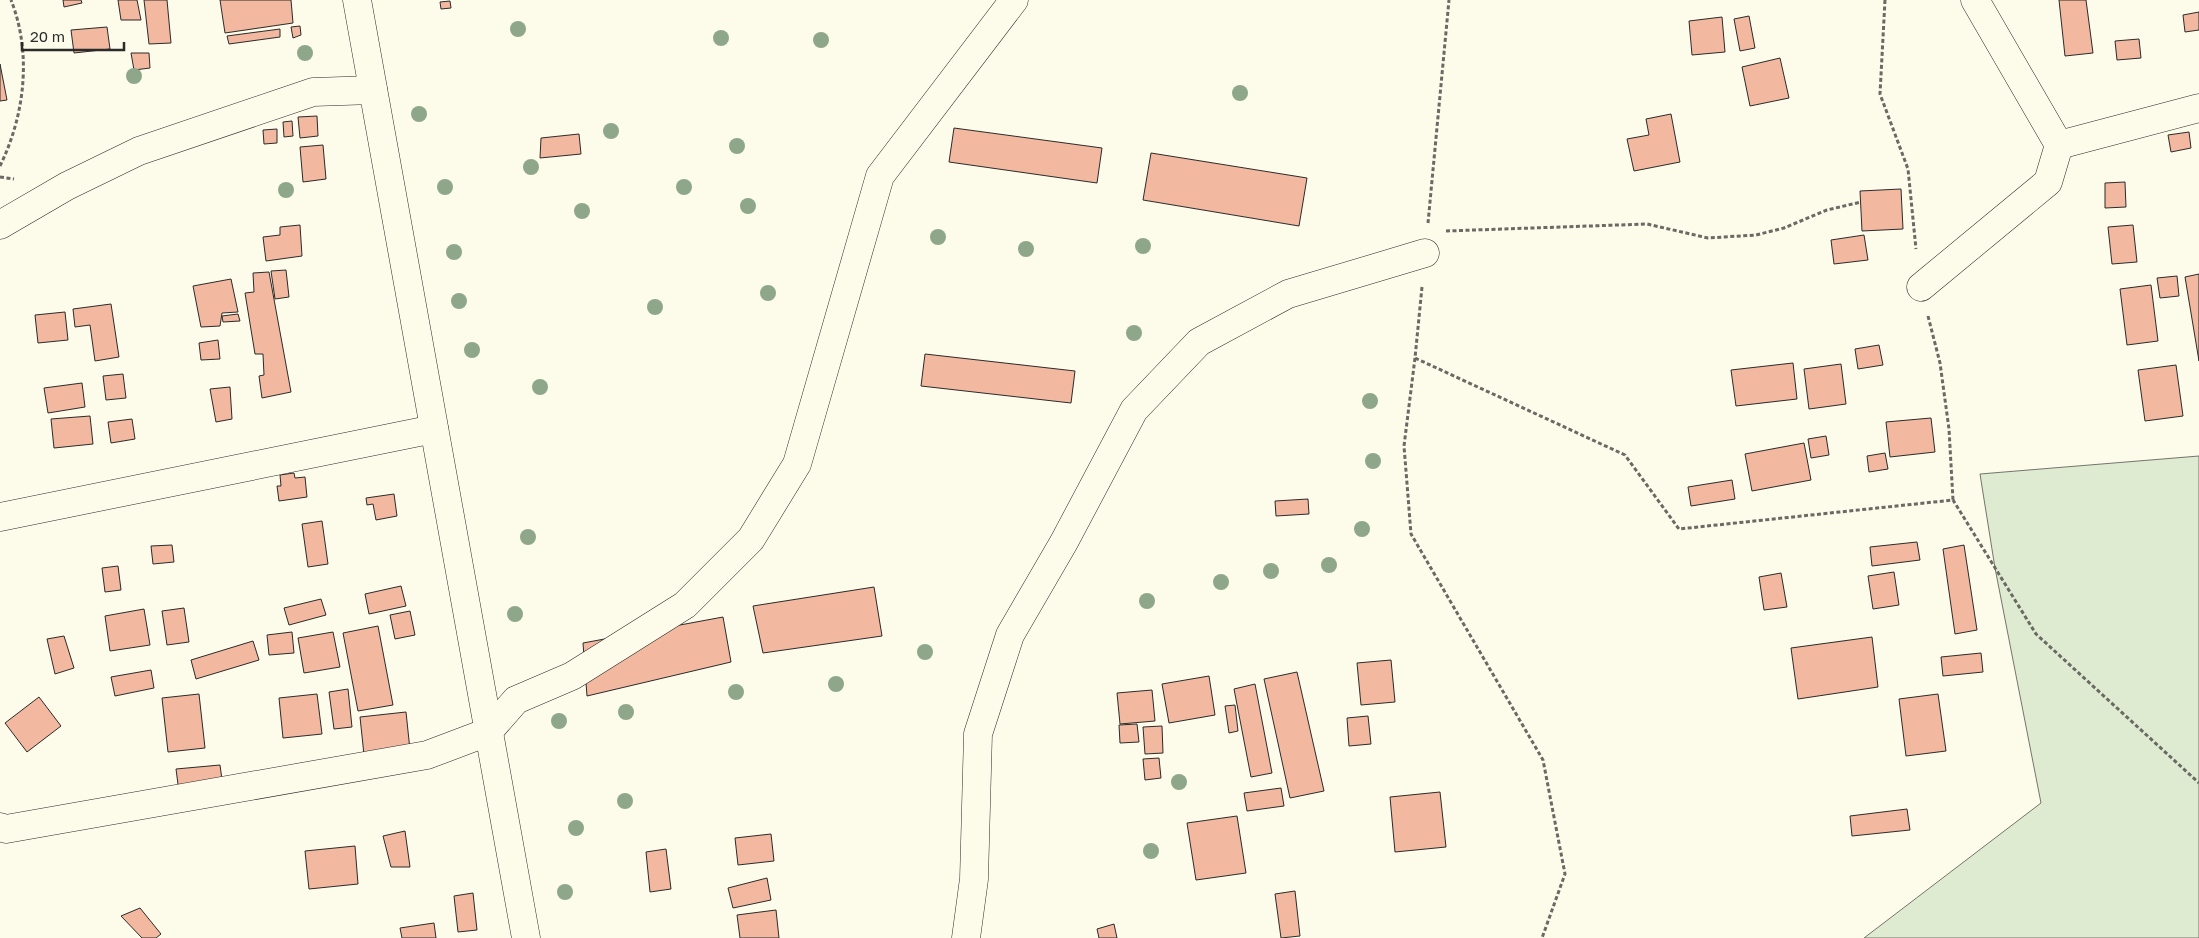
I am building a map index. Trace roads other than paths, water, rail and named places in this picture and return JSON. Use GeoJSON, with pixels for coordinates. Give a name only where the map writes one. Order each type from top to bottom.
{"type":"FeatureCollection","features":[{"type":"Feature","properties":{"kind":"street"},"geometry":{"type":"LineString","coordinates":[[357,0],[488,732],[522,933]]}},
{"type":"Feature","properties":{"kind":"street"},"geometry":{"type":"LineString","coordinates":[[0,827],[6,829],[427,755],[488,732],[516,700],[572,676],[685,605],[751,539],[797,464],[880,176],[1014,0]]}},
{"type":"Feature","properties":{"kind":"street"},"geometry":{"type":"LineString","coordinates":[[1921,287],[2048,182],[2059,145],[1975,0]]}},
{"type":"Feature","properties":{"kind":"street"},"geometry":{"type":"LineString","coordinates":[[0,225],[67,186],[139,151],[313,92],[373,90]]}},
{"type":"Feature","properties":{"kind":"street"},"geometry":{"type":"LineString","coordinates":[[2059,145],[2199,108]]}},
{"type":"Feature","properties":{"kind":"street"},"geometry":{"type":"LineString","coordinates":[[966,938],[974,879],[978,734],[1010,635],[1064,542],[1134,410],[1199,342],[1288,294],[1427,242]]}},
{"type":"Feature","properties":{"kind":"street"},"geometry":{"type":"LineString","coordinates":[[0,518],[434,429]]}}]}
